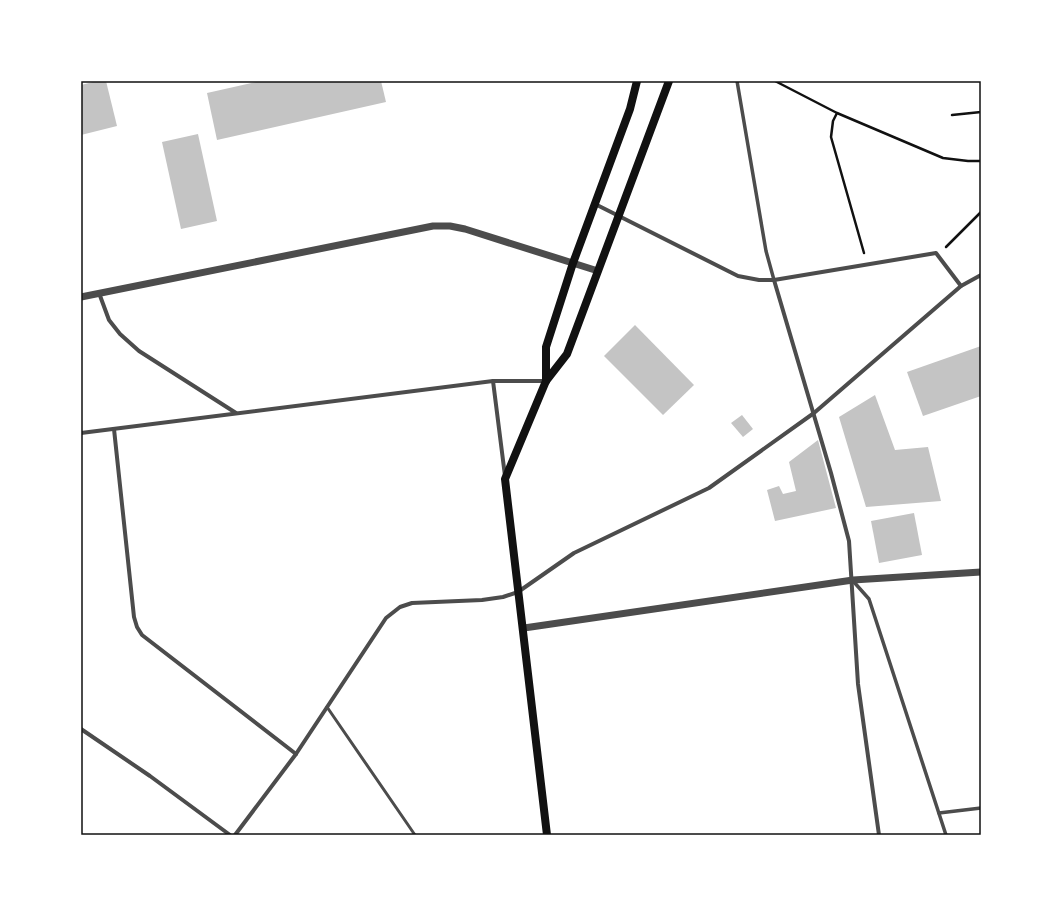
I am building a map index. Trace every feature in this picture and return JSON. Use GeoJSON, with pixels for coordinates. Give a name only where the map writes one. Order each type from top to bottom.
{"type":"FeatureCollection","features":[{"type":"Feature","properties":{"kind":"main road"},"geometry":{"type":"LineString","coordinates":[[546,381],[546,347],[573,263],[630,109],[637,81]]}},
{"type":"Feature","properties":{"kind":"main road"},"geometry":{"type":"LineString","coordinates":[[547,835],[524,628],[518,592],[505,479],[546,381],[567,354],[669,81]]}},
{"type":"Feature","properties":{"kind":"street"},"geometry":{"type":"LineString","coordinates":[[737,81],[766,251],[843,514],[849,541],[858,684],[879,835]]}},
{"type":"Feature","properties":{"kind":"street"},"geometry":{"type":"LineString","coordinates":[[595,204],[738,276],[759,280],[774,280],[927,253],[936,253],[961,286]]}},
{"type":"Feature","properties":{"kind":"street"},"geometry":{"type":"LineString","coordinates":[[81,297],[433,226],[450,226],[465,229],[598,271]]}},
{"type":"Feature","properties":{"kind":"street"},"geometry":{"type":"LineString","coordinates":[[235,835],[296,754],[386,618],[400,607],[420,602],[493,599],[518,592],[574,553],[709,488],[814,413],[961,286],[981,275]]}},
{"type":"Feature","properties":{"kind":"street"},"geometry":{"type":"LineString","coordinates":[[99,293],[109,320],[120,334],[139,351],[237,413]]}},
{"type":"Feature","properties":{"kind":"street"},"geometry":{"type":"LineString","coordinates":[[81,433],[493,381],[546,381]]}},
{"type":"Feature","properties":{"kind":"street"},"geometry":{"type":"LineString","coordinates":[[493,381],[505,479]]}},
{"type":"Feature","properties":{"kind":"street"},"geometry":{"type":"LineString","coordinates":[[114,429],[134,618],[137,627],[142,635],[296,754]]}},
{"type":"Feature","properties":{"kind":"street"},"geometry":{"type":"LineString","coordinates":[[524,628],[852,580],[981,572]]}},
{"type":"Feature","properties":{"kind":"street"},"geometry":{"type":"LineString","coordinates":[[852,580],[869,599],[946,835]]}},
{"type":"Feature","properties":{"kind":"street"},"geometry":{"type":"LineString","coordinates":[[81,729],[150,776],[230,835]]}},
{"type":"Feature","properties":{"kind":"street"},"geometry":{"type":"LineString","coordinates":[[939,813],[981,808]]}},
{"type":"Feature","properties":{"kind":"lane"},"geometry":{"type":"LineString","coordinates":[[327,707],[415,835]]}},
{"type":"Feature","properties":{"kind":"path"},"geometry":{"type":"LineString","coordinates":[[775,81],[838,113],[943,158],[981,161]]}},
{"type":"Feature","properties":{"kind":"path"},"geometry":{"type":"LineString","coordinates":[[952,115],[981,112]]}},
{"type":"Feature","properties":{"kind":"path"},"geometry":{"type":"LineString","coordinates":[[838,113],[833,121],[831,137],[867,264]]}},
{"type":"Feature","properties":{"kind":"path"},"geometry":{"type":"LineString","coordinates":[[938,255],[981,212]]}},
{"type":"Feature","properties":{"kind":"building"},"geometry":{"type":"Polygon","coordinates":[[[97,81],[106,81],[117,126],[81,135],[81,85],[97,81]]]}},
{"type":"Feature","properties":{"kind":"building"},"geometry":{"type":"Polygon","coordinates":[[[261,81],[381,81],[386,102],[217,140],[207,93],[261,81]]]}},
{"type":"Feature","properties":{"kind":"building"},"geometry":{"type":"Polygon","coordinates":[[[198,134],[217,221],[181,229],[162,142],[198,134]]]}},
{"type":"Feature","properties":{"kind":"building"},"geometry":{"type":"Polygon","coordinates":[[[635,325],[694,385],[663,415],[604,356],[635,325]]]}},
{"type":"Feature","properties":{"kind":"building"},"geometry":{"type":"Polygon","coordinates":[[[981,346],[981,396],[923,416],[907,372],[981,346]]]}},
{"type":"Feature","properties":{"kind":"building"},"geometry":{"type":"Polygon","coordinates":[[[875,395],[895,450],[928,447],[941,501],[866,507],[839,417],[875,395]]]}},
{"type":"Feature","properties":{"kind":"building"},"geometry":{"type":"Polygon","coordinates":[[[742,415],[753,429],[743,437],[731,423],[742,415]]]}},
{"type":"Feature","properties":{"kind":"building"},"geometry":{"type":"Polygon","coordinates":[[[818,440],[836,508],[775,521],[767,490],[779,486],[783,494],[796,491],[789,462],[818,440]]]}},
{"type":"Feature","properties":{"kind":"building"},"geometry":{"type":"Polygon","coordinates":[[[914,513],[922,555],[879,563],[871,521],[914,513]]]}}]}
